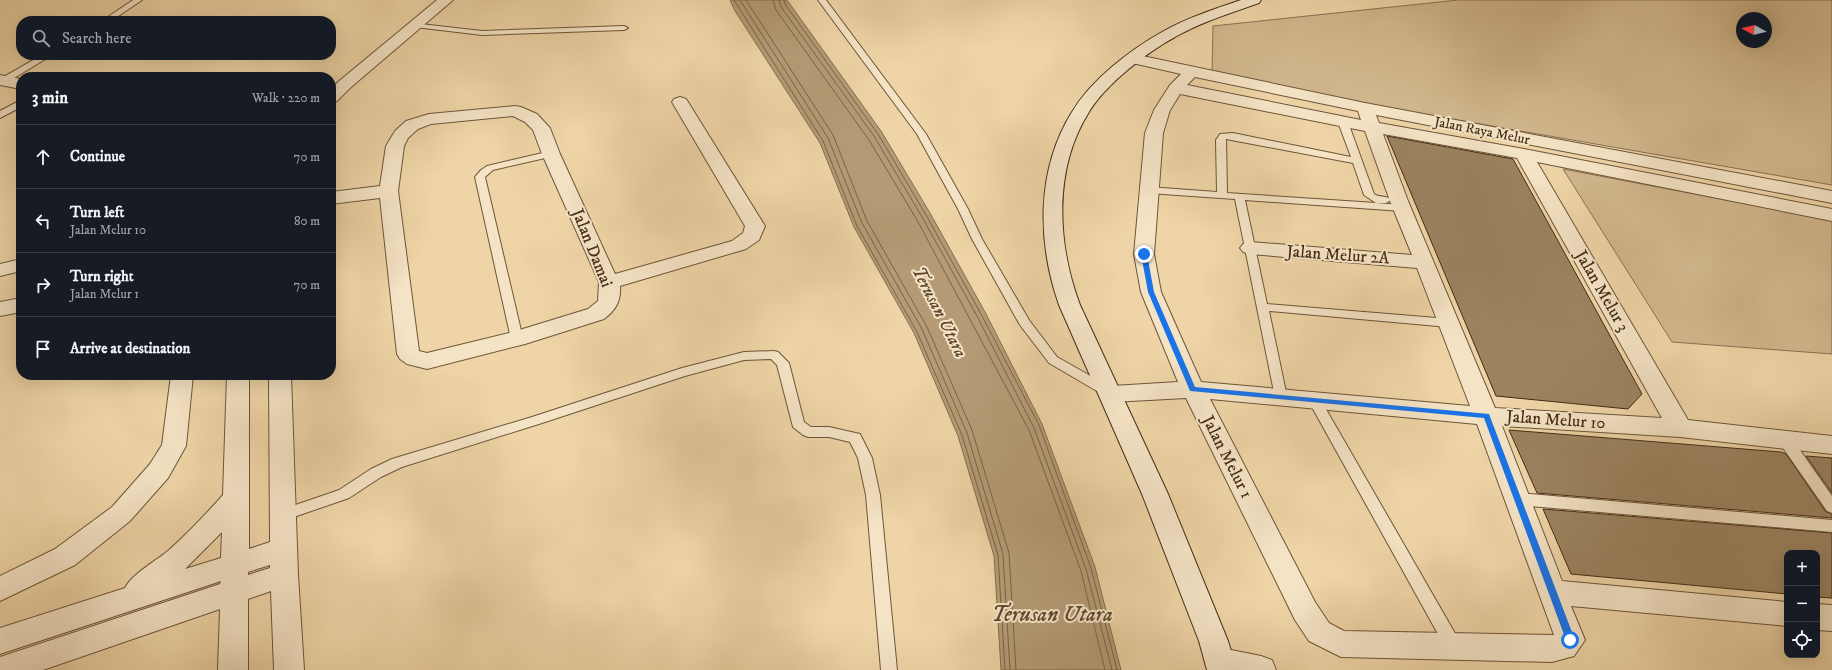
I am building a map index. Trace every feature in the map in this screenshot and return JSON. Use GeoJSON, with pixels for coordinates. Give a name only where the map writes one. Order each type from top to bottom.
{"type":"FeatureCollection","features":[{"type":"Feature","properties":{"kind":"street"},"geometry":{"type":"LineString","coordinates":[[336,74],[426,0]]}},
{"type":"Feature","properties":{"kind":"street"},"geometry":{"type":"LineString","coordinates":[[336,93],[446,0]]}},
{"type":"Feature","properties":{"kind":"street"},"geometry":{"type":"LineString","coordinates":[[1254,0],[1182,27],[1156,41],[1105,83],[1081,111],[1065,144],[1054,191],[1052,229],[1058,272],[1072,312],[1112,394],[1180,554],[1222,666],[1261,670]]}},
{"type":"Feature","properties":{"kind":"street","name":"Jalan Raya Melur"},"geometry":{"type":"LineString","coordinates":[[1133,59],[1183,80],[1368,117],[1832,197]]}},
{"type":"Feature","properties":{"kind":"street"},"geometry":{"type":"LineString","coordinates":[[1183,80],[1343,122],[1368,117],[1524,154],[1832,215]]}},
{"type":"Feature","properties":{"kind":"street","name":"Jalan Melur 1"},"geometry":{"type":"LineString","coordinates":[[1183,80],[1162,110],[1154,134],[1148,190],[1144,254],[1151,292],[1193,389],[1305,611],[1319,632],[1341,644],[1455,648]]}},
{"type":"Feature","properties":{"kind":"street"},"geometry":{"type":"LineString","coordinates":[[2,81],[16,83]]}},
{"type":"Feature","properties":{"kind":"street"},"geometry":{"type":"LineString","coordinates":[[609,282],[739,245],[752,236],[755,226],[680,102]]}},
{"type":"Feature","properties":{"kind":"street","name":"Jalan Damai"},"geometry":{"type":"LineString","coordinates":[[515,111],[531,118],[541,128],[550,154],[609,282],[611,298],[607,306],[596,314],[517,339],[427,361],[415,359],[408,354],[389,192],[395,146],[401,135],[412,125],[429,119],[515,111]]}},
{"type":"Feature","properties":{"kind":"street"},"geometry":{"type":"LineString","coordinates":[[1368,117],[1401,205],[1486,416],[1570,640],[1564,647],[1552,649],[1455,648]]}},
{"type":"Feature","properties":{"kind":"street","name":"Jalan Melur 3"},"geometry":{"type":"LineString","coordinates":[[1524,154],[1680,428]]}},
{"type":"Feature","properties":{"kind":"street"},"geometry":{"type":"LineString","coordinates":[[336,197],[389,192]]}},
{"type":"Feature","properties":{"kind":"street","name":"Jalan Melur 2A"},"geometry":{"type":"LineString","coordinates":[[1250,248],[1425,262]]}},
{"type":"Feature","properties":{"kind":"street"},"geometry":{"type":"LineString","coordinates":[[0,270],[16,266]]}},
{"type":"Feature","properties":{"kind":"street"},"geometry":{"type":"LineString","coordinates":[[0,310],[16,306]]}},
{"type":"Feature","properties":{"kind":"street"},"geometry":{"type":"LineString","coordinates":[[0,588],[66,557],[121,514],[159,471],[174,446],[181,380]]}},
{"type":"Feature","properties":{"kind":"street"},"geometry":{"type":"LineString","coordinates":[[233,670],[238,380]]}},
{"type":"Feature","properties":{"kind":"street"},"geometry":{"type":"LineString","coordinates":[[280,380],[284,562],[289,670]]}},
{"type":"Feature","properties":{"kind":"street","name":"Jalan Melur 10"},"geometry":{"type":"LineString","coordinates":[[1112,394],[1193,389],[1486,416],[1680,428],[1832,445]]}},
{"type":"Feature","properties":{"kind":"street"},"geometry":{"type":"LineString","coordinates":[[118,604],[186,554],[210,529],[235,499]]}},
{"type":"Feature","properties":{"kind":"street"},"geometry":{"type":"LineString","coordinates":[[0,641],[235,565],[284,562]]}},
{"type":"Feature","properties":{"kind":"street"},"geometry":{"type":"LineString","coordinates":[[3,670],[234,593],[284,562]]}},
{"type":"Feature","properties":{"kind":"street"},"geometry":{"type":"LineString","coordinates":[[1553,592],[1784,614]]}},
{"type":"Feature","properties":{"kind":"street"},"geometry":{"type":"LineString","coordinates":[[1820,617],[1832,618]]}},
{"type":"Feature","properties":{"kind":"lane"},"geometry":{"type":"LineString","coordinates":[[114,16],[138,0]]}},
{"type":"Feature","properties":{"kind":"lane"},"geometry":{"type":"LineString","coordinates":[[822,0],[921,134],[963,208],[977,239],[1024,322],[1053,360],[1112,394]]}},
{"type":"Feature","properties":{"kind":"lane"},"geometry":{"type":"LineString","coordinates":[[415,25],[482,33],[624,28]]}},
{"type":"Feature","properties":{"kind":"lane"},"geometry":{"type":"LineString","coordinates":[[18,72],[39,60]]}},
{"type":"Feature","properties":{"kind":"lane"},"geometry":{"type":"LineString","coordinates":[[2,81],[16,73]]}},
{"type":"Feature","properties":{"kind":"lane"},"geometry":{"type":"LineString","coordinates":[[0,115],[16,106]]}},
{"type":"Feature","properties":{"kind":"lane"},"geometry":{"type":"LineString","coordinates":[[1343,122],[1356,162],[1372,198],[1401,205]]}},
{"type":"Feature","properties":{"kind":"lane"},"geometry":{"type":"LineString","coordinates":[[1222,195],[1221,140],[1223,136],[1233,136],[1356,162]]}},
{"type":"Feature","properties":{"kind":"lane"},"geometry":{"type":"LineString","coordinates":[[517,339],[480,177],[490,168],[550,154]]}},
{"type":"Feature","properties":{"kind":"lane"},"geometry":{"type":"LineString","coordinates":[[1148,190],[1401,205]]}},
{"type":"Feature","properties":{"kind":"lane"},"geometry":{"type":"LineString","coordinates":[[1239,196],[1281,397]]}},
{"type":"Feature","properties":{"kind":"lane"},"geometry":{"type":"LineString","coordinates":[[1262,307],[1449,323]]}},
{"type":"Feature","properties":{"kind":"lane"},"geometry":{"type":"LineString","coordinates":[[283,515],[344,494],[376,473],[397,463],[552,415],[682,372],[744,356],[774,354],[783,363],[798,424],[808,432],[829,432],[855,438],[865,458],[873,495],[889,670]]}},
{"type":"Feature","properties":{"kind":"lane"},"geometry":{"type":"LineString","coordinates":[[1314,400],[1455,648]]}},
{"type":"Feature","properties":{"kind":"lane"},"geometry":{"type":"LineString","coordinates":[[1786,441],[1832,507]]}},
{"type":"Feature","properties":{"kind":"lane"},"geometry":{"type":"LineString","coordinates":[[1518,499],[1832,526]]}},
{"type":"Feature","properties":{"kind":"shaded area"},"geometry":{"type":"Polygon","coordinates":[[[1458,0],[1832,0],[1832,185],[1353,102],[1212,73],[1213,26],[1458,0]]]}},
{"type":"Feature","properties":{"kind":"shaded area"},"geometry":{"type":"Polygon","coordinates":[[[1563,169],[1832,220],[1832,354],[1672,342],[1563,169]]]}},
{"type":"Feature","properties":{"kind":"water","name":"Terusan Utara"},"geometry":{"type":"Polygon","coordinates":[[[730,0],[787,0],[881,131],[930,213],[985,312],[1042,424],[1095,567],[1121,670],[1001,670],[994,556],[958,436],[914,333],[854,227],[820,143],[735,11],[730,0]]]}},
{"type":"Feature","properties":{"kind":"building"},"geometry":{"type":"Polygon","coordinates":[[[1387,136],[1513,159],[1642,394],[1628,409],[1496,396],[1387,136]]]}},
{"type":"Feature","properties":{"kind":"building"},"geometry":{"type":"Polygon","coordinates":[[[1509,430],[1781,452],[1786,454],[1826,512],[1832,514],[1832,518],[1537,493],[1509,430]]]}},
{"type":"Feature","properties":{"kind":"building"},"geometry":{"type":"Polygon","coordinates":[[[1806,456],[1832,458],[1832,493],[1806,456]]]}},
{"type":"Feature","properties":{"kind":"building"},"geometry":{"type":"Polygon","coordinates":[[[1543,509],[1832,533],[1832,598],[1820,597],[1820,550],[1784,550],[1784,594],[1571,574],[1543,509]]]}},
{"type":"Feature","properties":{"kind":"route"},"geometry":{"type":"LineString","coordinates":[[1144,254],[1151,292],[1193,389],[1486,416],[1570,640]]}}]}
